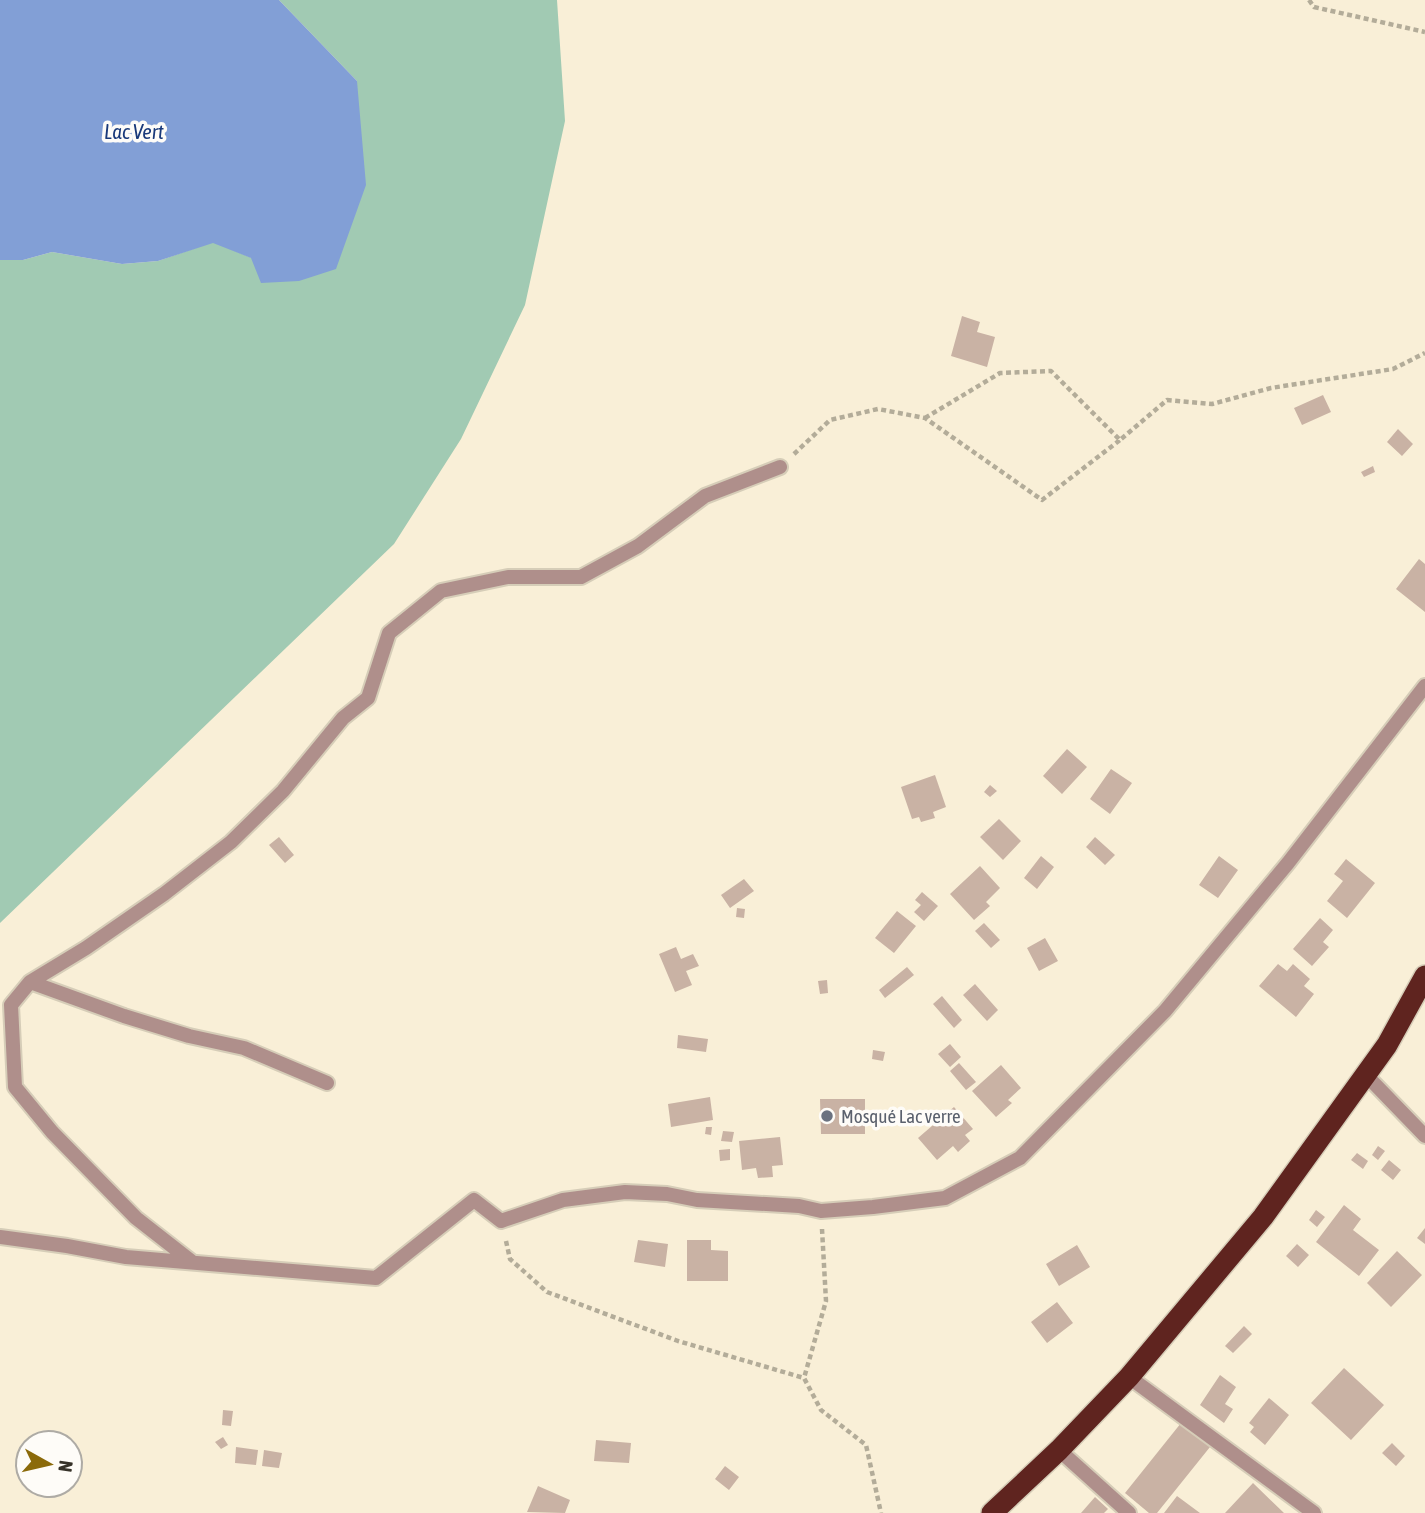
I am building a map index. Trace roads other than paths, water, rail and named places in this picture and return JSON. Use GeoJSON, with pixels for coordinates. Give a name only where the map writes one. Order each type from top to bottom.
{"type":"FeatureCollection","features":[{"type":"Feature","properties":{"kind":"highway"},"geometry":{"type":"LineString","coordinates":[[992,1513],[1059,1450],[1129,1377],[1263,1217],[1387,1045],[1425,976]]}},
{"type":"Feature","properties":{"kind":"street"},"geometry":{"type":"LineString","coordinates":[[191,1261],[136,1218],[52,1132],[15,1087],[11,1005],[30,982],[141,910],[230,842],[283,791],[343,718],[368,698],[389,633],[442,592],[508,577],[581,577],[638,546],[705,496],[780,467]]}},
{"type":"Feature","properties":{"kind":"street"},"geometry":{"type":"LineString","coordinates":[[0,1237],[126,1257],[376,1278],[474,1199],[501,1221],[563,1200],[625,1192],[667,1194],[697,1200],[799,1206],[821,1211],[945,1198],[1020,1158],[1165,1011],[1288,863],[1425,686]]}},
{"type":"Feature","properties":{"kind":"street"},"geometry":{"type":"LineString","coordinates":[[30,982],[124,1016],[189,1036],[244,1048],[327,1083]]}},
{"type":"Feature","properties":{"kind":"street"},"geometry":{"type":"LineString","coordinates":[[1365,1074],[1425,1136]]}},
{"type":"Feature","properties":{"kind":"street"},"geometry":{"type":"LineString","coordinates":[[1129,1377],[1314,1513]]}},
{"type":"Feature","properties":{"kind":"street"},"geometry":{"type":"LineString","coordinates":[[1059,1450],[1129,1513]]}},
{"type":"Feature","properties":{"kind":"water","name":"Lac Vert"},"geometry":{"type":"Polygon","coordinates":[[[0,0],[279,0],[357,81],[366,185],[336,269],[299,281],[261,283],[251,258],[213,243],[158,261],[122,264],[52,252],[23,260],[0,260],[0,0]]]}},
{"type":"Feature","properties":{"kind":"place","name":"Mosqué Lac verre"},"geometry":{"type":"Point","coordinates":[827,1116]}}]}
